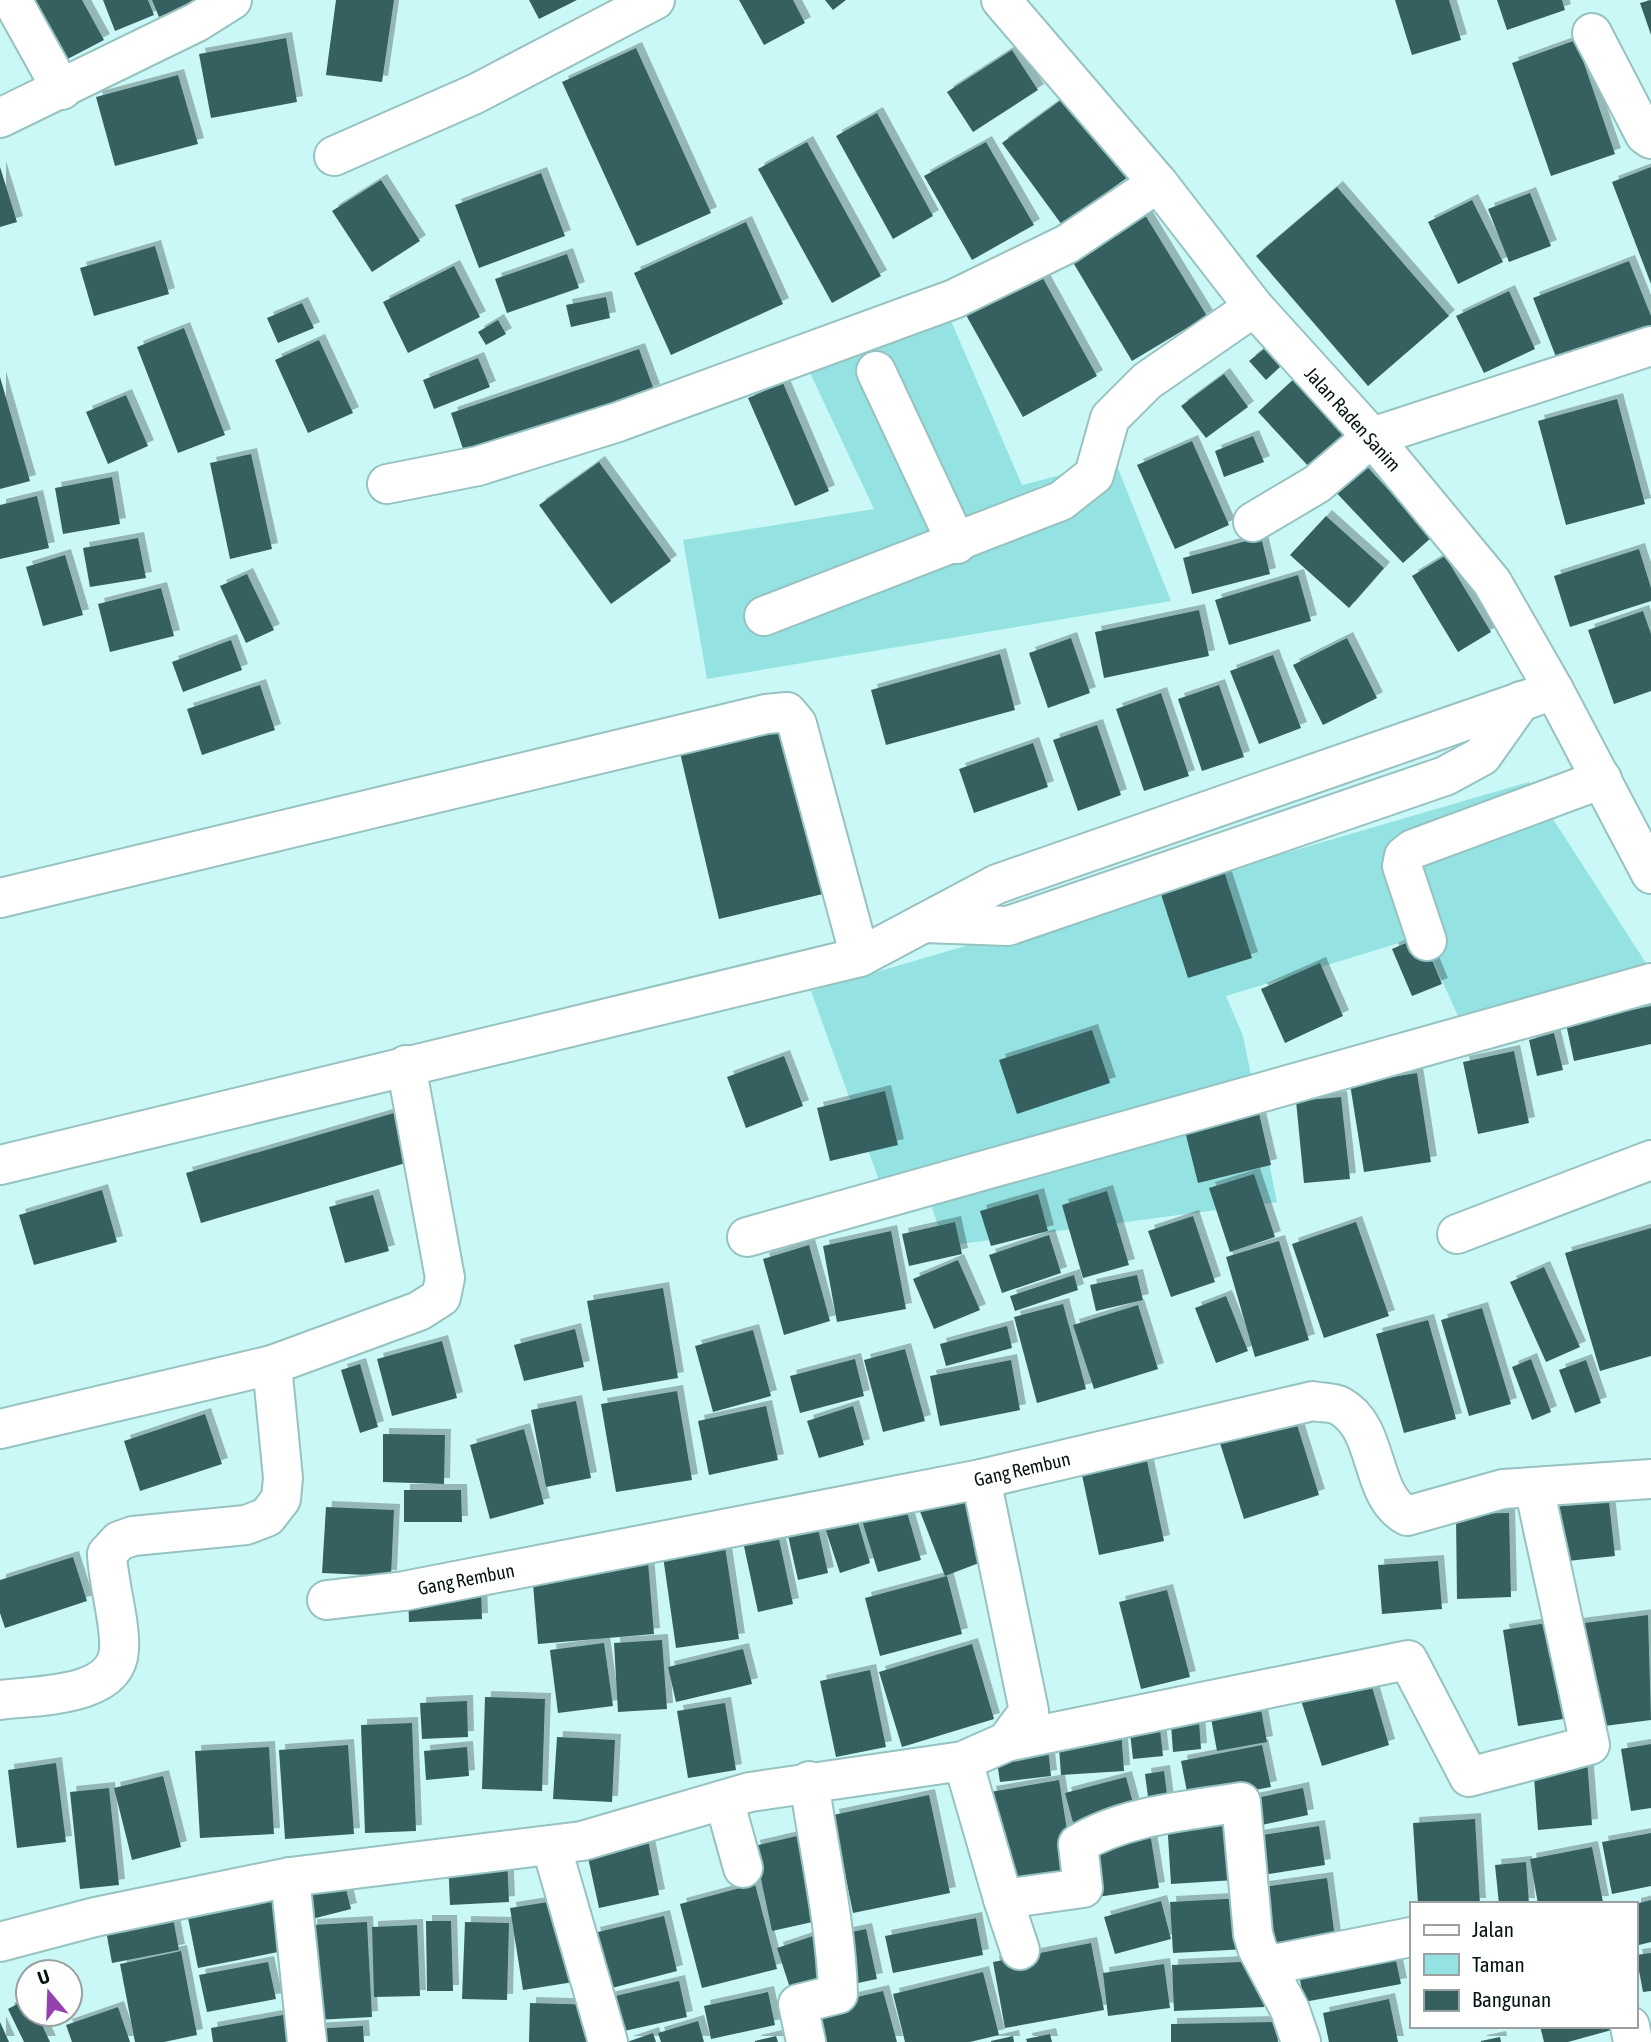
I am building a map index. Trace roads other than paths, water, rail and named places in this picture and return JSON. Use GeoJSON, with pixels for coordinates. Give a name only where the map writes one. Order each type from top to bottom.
{"type":"FeatureCollection","features":[{"type":"Feature","properties":{"kind":"street"},"geometry":{"type":"LineString","coordinates":[[12,0],[62,90]]}},
{"type":"Feature","properties":{"kind":"street"},"geometry":{"type":"LineString","coordinates":[[0,118],[197,22],[232,0]]}},
{"type":"Feature","properties":{"kind":"street"},"geometry":{"type":"LineString","coordinates":[[334,156],[475,94],[655,0]]}},
{"type":"Feature","properties":{"kind":"street","name":"Jalan Raden Sanim"},"geometry":{"type":"LineString","coordinates":[[1001,0],[1158,183],[1254,307],[1372,437],[1492,582],[1537,695],[1602,779],[1651,874]]}},
{"type":"Feature","properties":{"kind":"street"},"geometry":{"type":"LineString","coordinates":[[1592,33],[1645,135],[1651,139]]}},
{"type":"Feature","properties":{"kind":"street"},"geometry":{"type":"LineString","coordinates":[[387,484],[478,466],[618,422],[954,299],[1067,244],[1158,183]]}},
{"type":"Feature","properties":{"kind":"street"},"geometry":{"type":"LineString","coordinates":[[764,616],[957,544],[1061,501],[1094,475],[1110,418],[1147,381],[1254,307]]}},
{"type":"Feature","properties":{"kind":"street"},"geometry":{"type":"LineString","coordinates":[[1254,522],[1317,484],[1372,437],[1651,346]]}},
{"type":"Feature","properties":{"kind":"street"},"geometry":{"type":"LineString","coordinates":[[876,371],[957,544]]}},
{"type":"Feature","properties":{"kind":"street"},"geometry":{"type":"LineString","coordinates":[[0,1164],[860,957],[998,884],[1537,695]]}},
{"type":"Feature","properties":{"kind":"street"},"geometry":{"type":"LineString","coordinates":[[0,898],[753,717],[787,712],[797,724],[860,957]]}},
{"type":"Feature","properties":{"kind":"street"},"geometry":{"type":"LineString","coordinates":[[1427,941],[1402,866],[1405,856],[1413,849],[1602,779]]}},
{"type":"Feature","properties":{"kind":"street"},"geometry":{"type":"LineString","coordinates":[[747,1237],[1651,984]]}},
{"type":"Feature","properties":{"kind":"street"},"geometry":{"type":"LineString","coordinates":[[0,1429],[272,1365],[419,1311],[441,1297],[445,1278],[406,1065]]}},
{"type":"Feature","properties":{"kind":"street"},"geometry":{"type":"LineString","coordinates":[[1457,1234],[1651,1160]]}},
{"type":"Feature","properties":{"kind":"street"},"geometry":{"type":"LineString","coordinates":[[0,1700],[78,1690],[102,1681],[114,1669],[119,1650],[107,1553],[119,1541],[133,1536],[246,1525],[267,1517],[281,1499],[283,1478],[272,1365]]}},
{"type":"Feature","properties":{"kind":"street","name":"Gang Rembun"},"geometry":{"type":"LineString","coordinates":[[327,1600],[404,1591],[981,1479],[1313,1401],[1339,1405],[1359,1422],[1393,1508],[1407,1516],[1503,1489],[1651,1479]]}},
{"type":"Feature","properties":{"kind":"street"},"geometry":{"type":"LineString","coordinates":[[981,1479],[1029,1711],[1006,1742]]}},
{"type":"Feature","properties":{"kind":"street"},"geometry":{"type":"LineString","coordinates":[[0,1942],[95,1917],[290,1877],[582,1841],[724,1800],[809,1782],[963,1761],[1006,1742],[1408,1660],[1469,1777],[1590,1745],[1534,1487]]}},
{"type":"Feature","properties":{"kind":"street"},"geometry":{"type":"LineString","coordinates":[[963,1761],[1020,1950]]}},
{"type":"Feature","properties":{"kind":"street"},"geometry":{"type":"LineString","coordinates":[[806,2042],[798,2004],[838,1994],[837,1948],[822,1876],[809,1782]]}},
{"type":"Feature","properties":{"kind":"street"},"geometry":{"type":"LineString","coordinates":[[724,1800],[743,1868]]}},
{"type":"Feature","properties":{"kind":"street"},"geometry":{"type":"LineString","coordinates":[[1003,1899],[1083,1888],[1078,1844],[1094,1834],[1146,1818],[1241,1802],[1253,1934],[1301,2042]]}},
{"type":"Feature","properties":{"kind":"street"},"geometry":{"type":"LineString","coordinates":[[551,1845],[608,2042]]}},
{"type":"Feature","properties":{"kind":"street"},"geometry":{"type":"LineString","coordinates":[[290,1877],[307,2042]]}},
{"type":"Feature","properties":{"kind":"street"},"geometry":{"type":"LineString","coordinates":[[1269,1965],[1410,1937]]}}]}
